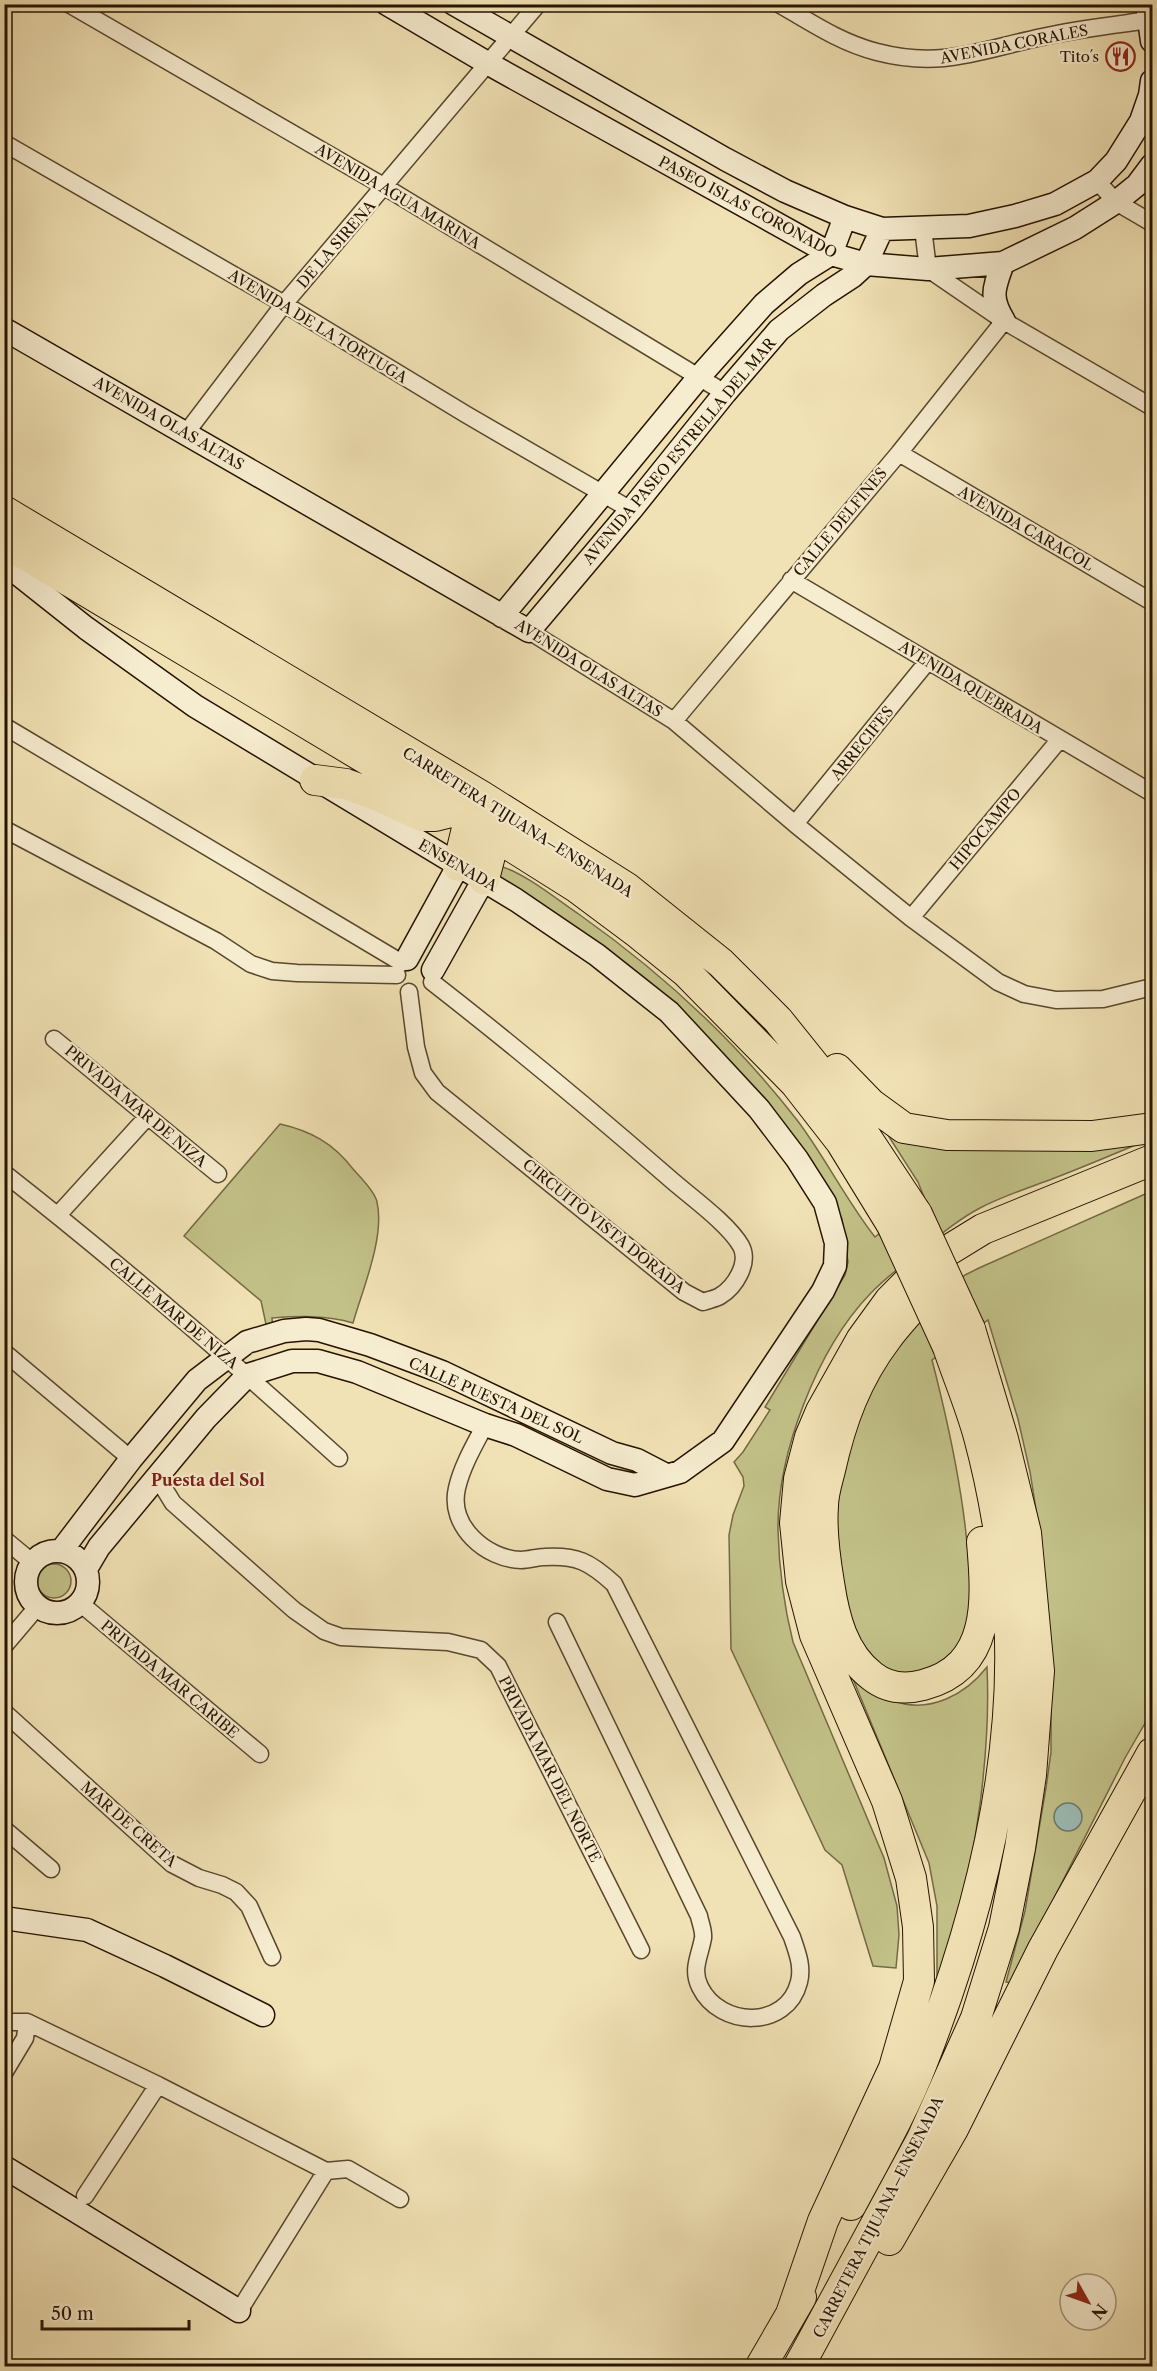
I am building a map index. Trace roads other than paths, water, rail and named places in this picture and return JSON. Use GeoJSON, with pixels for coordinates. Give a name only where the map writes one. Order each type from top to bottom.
{"type":"FeatureCollection","features":[{"type":"Feature","properties":{"kind":"highway","name":"CARRETERA TIJUANA–ENSENADA"},"geometry":{"type":"LineString","coordinates":[[4,511],[483,797],[627,888],[721,963],[778,1020],[839,1096],[904,1220],[1004,1439],[1026,1533],[1039,1671],[1031,1775],[1004,1928],[976,2018],[921,2141],[799,2367]]}},
{"type":"Feature","properties":{"kind":"highway","name":"CARRETERA TIJUANA–ENSENADA"},"geometry":{"type":"LineString","coordinates":[[4,542],[495,836],[576,887],[639,934],[686,972],[795,1083],[904,1220]]}},
{"type":"Feature","properties":{"kind":"highway"},"geometry":{"type":"LineString","coordinates":[[315,780],[346,784],[421,816],[462,816],[458,866]]}},
{"type":"Feature","properties":{"kind":"highway"},"geometry":{"type":"LineString","coordinates":[[484,879],[495,836]]}},
{"type":"Feature","properties":{"kind":"highway"},"geometry":{"type":"LineString","coordinates":[[778,1020],[833,1065],[871,1104],[904,1128],[946,1135],[1092,1137],[1152,1128]]}},
{"type":"Feature","properties":{"kind":"highway"},"geometry":{"type":"LineString","coordinates":[[791,2314],[823,2221],[894,2068],[919,1981],[918,1927],[911,1878],[887,1801],[815,1635],[801,1581],[795,1523],[799,1479],[810,1437],[821,1411],[861,1340],[890,1300],[926,1264],[983,1228],[1152,1160]]}},
{"type":"Feature","properties":{"kind":"highway"},"geometry":{"type":"LineString","coordinates":[[979,1437],[978,1504],[985,1608],[980,1632],[971,1653],[955,1672],[933,1683],[909,1689],[891,1687],[872,1676],[843,1639],[833,1608],[827,1564],[822,1505],[838,1430],[862,1375],[887,1337],[935,1283],[992,1245],[1152,1179]]}},
{"type":"Feature","properties":{"kind":"highway","name":"CARRETERA TIJUANA–ENSENADA"},"geometry":{"type":"LineString","coordinates":[[761,2367],[888,2135],[922,2063],[973,1916],[993,1825],[1008,1731],[1009,1617],[997,1522],[959,1338]]}},
{"type":"Feature","properties":{"kind":"highway"},"geometry":{"type":"LineString","coordinates":[[826,2320],[865,2276],[900,2225],[953,2129],[1043,1949],[1152,1753]]}},
{"type":"Feature","properties":{"kind":"street","name":"AVENIDA AGUA MARINA"},"geometry":{"type":"LineString","coordinates":[[69,4],[385,187],[725,393]]}},
{"type":"Feature","properties":{"kind":"street","name":"PASEO ISLAS CORONADO"},"geometry":{"type":"LineString","coordinates":[[387,4],[489,64],[831,254],[866,264],[928,268],[1003,263],[1076,228],[1116,202],[1137,185],[1152,165]]}},
{"type":"Feature","properties":{"kind":"street","name":"PASEO ISLAS CORONADO"},"geometry":{"type":"LineString","coordinates":[[454,4],[785,191],[845,217],[882,229],[969,226],[1015,216],[1055,204],[1097,182],[1116,161],[1141,121],[1152,81]]}},
{"type":"Feature","properties":{"kind":"street","name":"DE LA SIRENA"},"geometry":{"type":"LineString","coordinates":[[186,433],[284,304],[538,4]]}},
{"type":"Feature","properties":{"kind":"street","name":"AVENIDA CORALES"},"geometry":{"type":"LineString","coordinates":[[778,4],[845,41],[877,52],[937,60],[1043,36],[1150,21]]}},
{"type":"Feature","properties":{"kind":"street","name":"AVENIDA DE LA TORTUGA"},"geometry":{"type":"LineString","coordinates":[[4,143],[284,304],[602,495],[631,510]]}},
{"type":"Feature","properties":{"kind":"street"},"geometry":{"type":"LineString","coordinates":[[1097,182],[1116,202],[1152,223]]}},
{"type":"Feature","properties":{"kind":"street"},"geometry":{"type":"LineString","coordinates":[[831,254],[845,217]]}},
{"type":"Feature","properties":{"kind":"street"},"geometry":{"type":"LineString","coordinates":[[923,228],[928,268],[1004,321],[1152,407]]}},
{"type":"Feature","properties":{"kind":"street","name":"AVENIDA PASEO ESTRELLA DEL MAR"},"geometry":{"type":"LineString","coordinates":[[529,631],[779,330],[866,264],[882,229]]}},
{"type":"Feature","properties":{"kind":"street","name":"AVENIDA PASEO ESTRELLA DEL MAR"},"geometry":{"type":"LineString","coordinates":[[502,616],[699,377],[764,304],[799,274],[831,254]]}},
{"type":"Feature","properties":{"kind":"street"},"geometry":{"type":"LineString","coordinates":[[1003,263],[993,294],[995,307],[1004,321]]}},
{"type":"Feature","properties":{"kind":"street","name":"CALLE DELFINES"},"geometry":{"type":"LineString","coordinates":[[674,721],[899,453],[1004,321]]}},
{"type":"Feature","properties":{"kind":"street","name":"AVENIDA OLAS ALTAS"},"geometry":{"type":"LineString","coordinates":[[4,329],[529,631],[674,721],[795,824],[911,918],[998,982],[1024,994],[1056,1000],[1103,999],[1152,987]]}},
{"type":"Feature","properties":{"kind":"street","name":"AVENIDA CARACOL"},"geometry":{"type":"LineString","coordinates":[[899,453],[1152,602]]}},
{"type":"Feature","properties":{"kind":"street","name":"ENSENADA"},"geometry":{"type":"LineString","coordinates":[[4,563],[86,628],[195,706],[458,866],[484,879],[597,955],[669,1012],[759,1109],[797,1159],[825,1203],[836,1243]]}},
{"type":"Feature","properties":{"kind":"street","name":"AVENIDA QUEBRADA"},"geometry":{"type":"LineString","coordinates":[[791,580],[1152,793]]}},
{"type":"Feature","properties":{"kind":"street","name":"ARRECIFES"},"geometry":{"type":"LineString","coordinates":[[795,824],[928,662]]}},
{"type":"Feature","properties":{"kind":"street"},"geometry":{"type":"LineString","coordinates":[[4,726],[402,966]]}},
{"type":"Feature","properties":{"kind":"street","name":"HIPOCAMPO"},"geometry":{"type":"LineString","coordinates":[[911,918],[1060,739]]}},
{"type":"Feature","properties":{"kind":"street"},"geometry":{"type":"LineString","coordinates":[[4,829],[216,941],[251,964],[272,971],[297,973],[402,966],[420,957],[426,960],[433,976]]}},
{"type":"Feature","properties":{"kind":"street"},"geometry":{"type":"LineString","coordinates":[[458,866],[402,966],[399,983],[409,992],[424,991],[484,879]]}},
{"type":"Feature","properties":{"kind":"street"},"geometry":{"type":"LineString","coordinates":[[434,910],[459,924]]}},
{"type":"Feature","properties":{"kind":"street","name":"CIRCUITO VISTA DORADA"},"geometry":{"type":"LineString","coordinates":[[409,992],[416,1047],[423,1073],[438,1092],[684,1292],[703,1302],[720,1296],[734,1283],[744,1266],[742,1247],[722,1224],[433,976]]}},
{"type":"Feature","properties":{"kind":"street","name":"PRIVADA MAR DE NIZA"},"geometry":{"type":"LineString","coordinates":[[54,1039],[218,1174]]}},
{"type":"Feature","properties":{"kind":"street"},"geometry":{"type":"LineString","coordinates":[[58,1215],[148,1116]]}},
{"type":"Feature","properties":{"kind":"street","name":"CALLE MAR DE NIZA"},"geometry":{"type":"LineString","coordinates":[[4,1173],[58,1215],[248,1375],[339,1458]]}},
{"type":"Feature","properties":{"kind":"street","name":"CALLE PUESTA DEL SOL"},"geometry":{"type":"LineString","coordinates":[[86,1569],[99,1547],[206,1418],[248,1375],[292,1361],[318,1361],[343,1367],[432,1401],[485,1425],[516,1435],[607,1479],[634,1485],[680,1472],[723,1441],[823,1291],[835,1266],[836,1243]]}},
{"type":"Feature","properties":{"kind":"street","name":"CALLE PUESTA DEL SOL"},"geometry":{"type":"LineString","coordinates":[[61,1551],[131,1459],[197,1380],[247,1342],[266,1335],[306,1329],[319,1330],[370,1346],[442,1372],[612,1453],[637,1460],[666,1475]]}},
{"type":"Feature","properties":{"kind":"street"},"geometry":{"type":"LineString","coordinates":[[4,1352],[131,1459]]}},
{"type":"Feature","properties":{"kind":"street"},"geometry":{"type":"LineString","coordinates":[[432,1401],[442,1372]]}},
{"type":"Feature","properties":{"kind":"street"},"geometry":{"type":"LineString","coordinates":[[485,1425],[456,1488],[456,1509],[469,1535],[492,1554],[521,1560],[568,1556],[587,1562],[614,1584],[792,1938],[800,1961],[799,1982],[791,2000],[774,2014],[753,2019],[730,2016],[710,2002],[700,1987],[695,1971],[703,1937],[699,1916],[557,1622]]}},
{"type":"Feature","properties":{"kind":"street","name":"PRIVADA MAR DEL NORTE"},"geometry":{"type":"LineString","coordinates":[[157,1477],[173,1503],[294,1610],[324,1630],[341,1637],[448,1642],[481,1650],[498,1666],[641,1950]]}},
{"type":"Feature","properties":{"kind":"street"},"geometry":{"type":"LineString","coordinates":[[4,1539],[33,1563]]}},
{"type":"Feature","properties":{"kind":"street"},"geometry":{"type":"LineString","coordinates":[[61,1551],[76,1557],[86,1569],[87,1587],[80,1603],[60,1613],[48,1611],[31,1598],[27,1586],[27,1574],[40,1556],[61,1551]]}},
{"type":"Feature","properties":{"kind":"street","name":"PRIVADA MAR CARIBE"},"geometry":{"type":"LineString","coordinates":[[80,1603],[260,1754]]}},
{"type":"Feature","properties":{"kind":"street"},"geometry":{"type":"LineString","coordinates":[[4,1646],[39,1606]]}},
{"type":"Feature","properties":{"kind":"street","name":"MAR DE CRETA"},"geometry":{"type":"LineString","coordinates":[[4,1712],[172,1864],[199,1878],[236,1892],[249,1906],[272,1957]]}},
{"type":"Feature","properties":{"kind":"street"},"geometry":{"type":"LineString","coordinates":[[4,1829],[51,1869]]}},
{"type":"Feature","properties":{"kind":"street"},"geometry":{"type":"LineString","coordinates":[[4,1918],[87,1930],[264,2015]]}},
{"type":"Feature","properties":{"kind":"street"},"geometry":{"type":"LineString","coordinates":[[4,2022],[27,2022],[158,2085],[326,2171],[348,2169],[400,2199]]}},
{"type":"Feature","properties":{"kind":"street"},"geometry":{"type":"LineString","coordinates":[[4,2073],[25,2038],[27,2022]]}},
{"type":"Feature","properties":{"kind":"street"},"geometry":{"type":"LineString","coordinates":[[85,2196],[158,2085]]}},
{"type":"Feature","properties":{"kind":"street"},"geometry":{"type":"LineString","coordinates":[[4,2167],[239,2311],[326,2171]]}},
{"type":"Feature","properties":{"kind":"water"},"geometry":{"type":"Polygon","coordinates":[[[1068,1803],[1078,1807],[1082,1817],[1078,1827],[1068,1831],[1058,1827],[1054,1817],[1058,1807],[1068,1803]]]}},
{"type":"Feature","properties":{"kind":"place","name":"Tito´s"},"geometry":{"type":"Point","coordinates":[1120,56]}},
{"type":"Feature","properties":{"kind":"district","name":"Puesta del Sol"},"geometry":{"type":"Point","coordinates":[208,1480]}}]}
